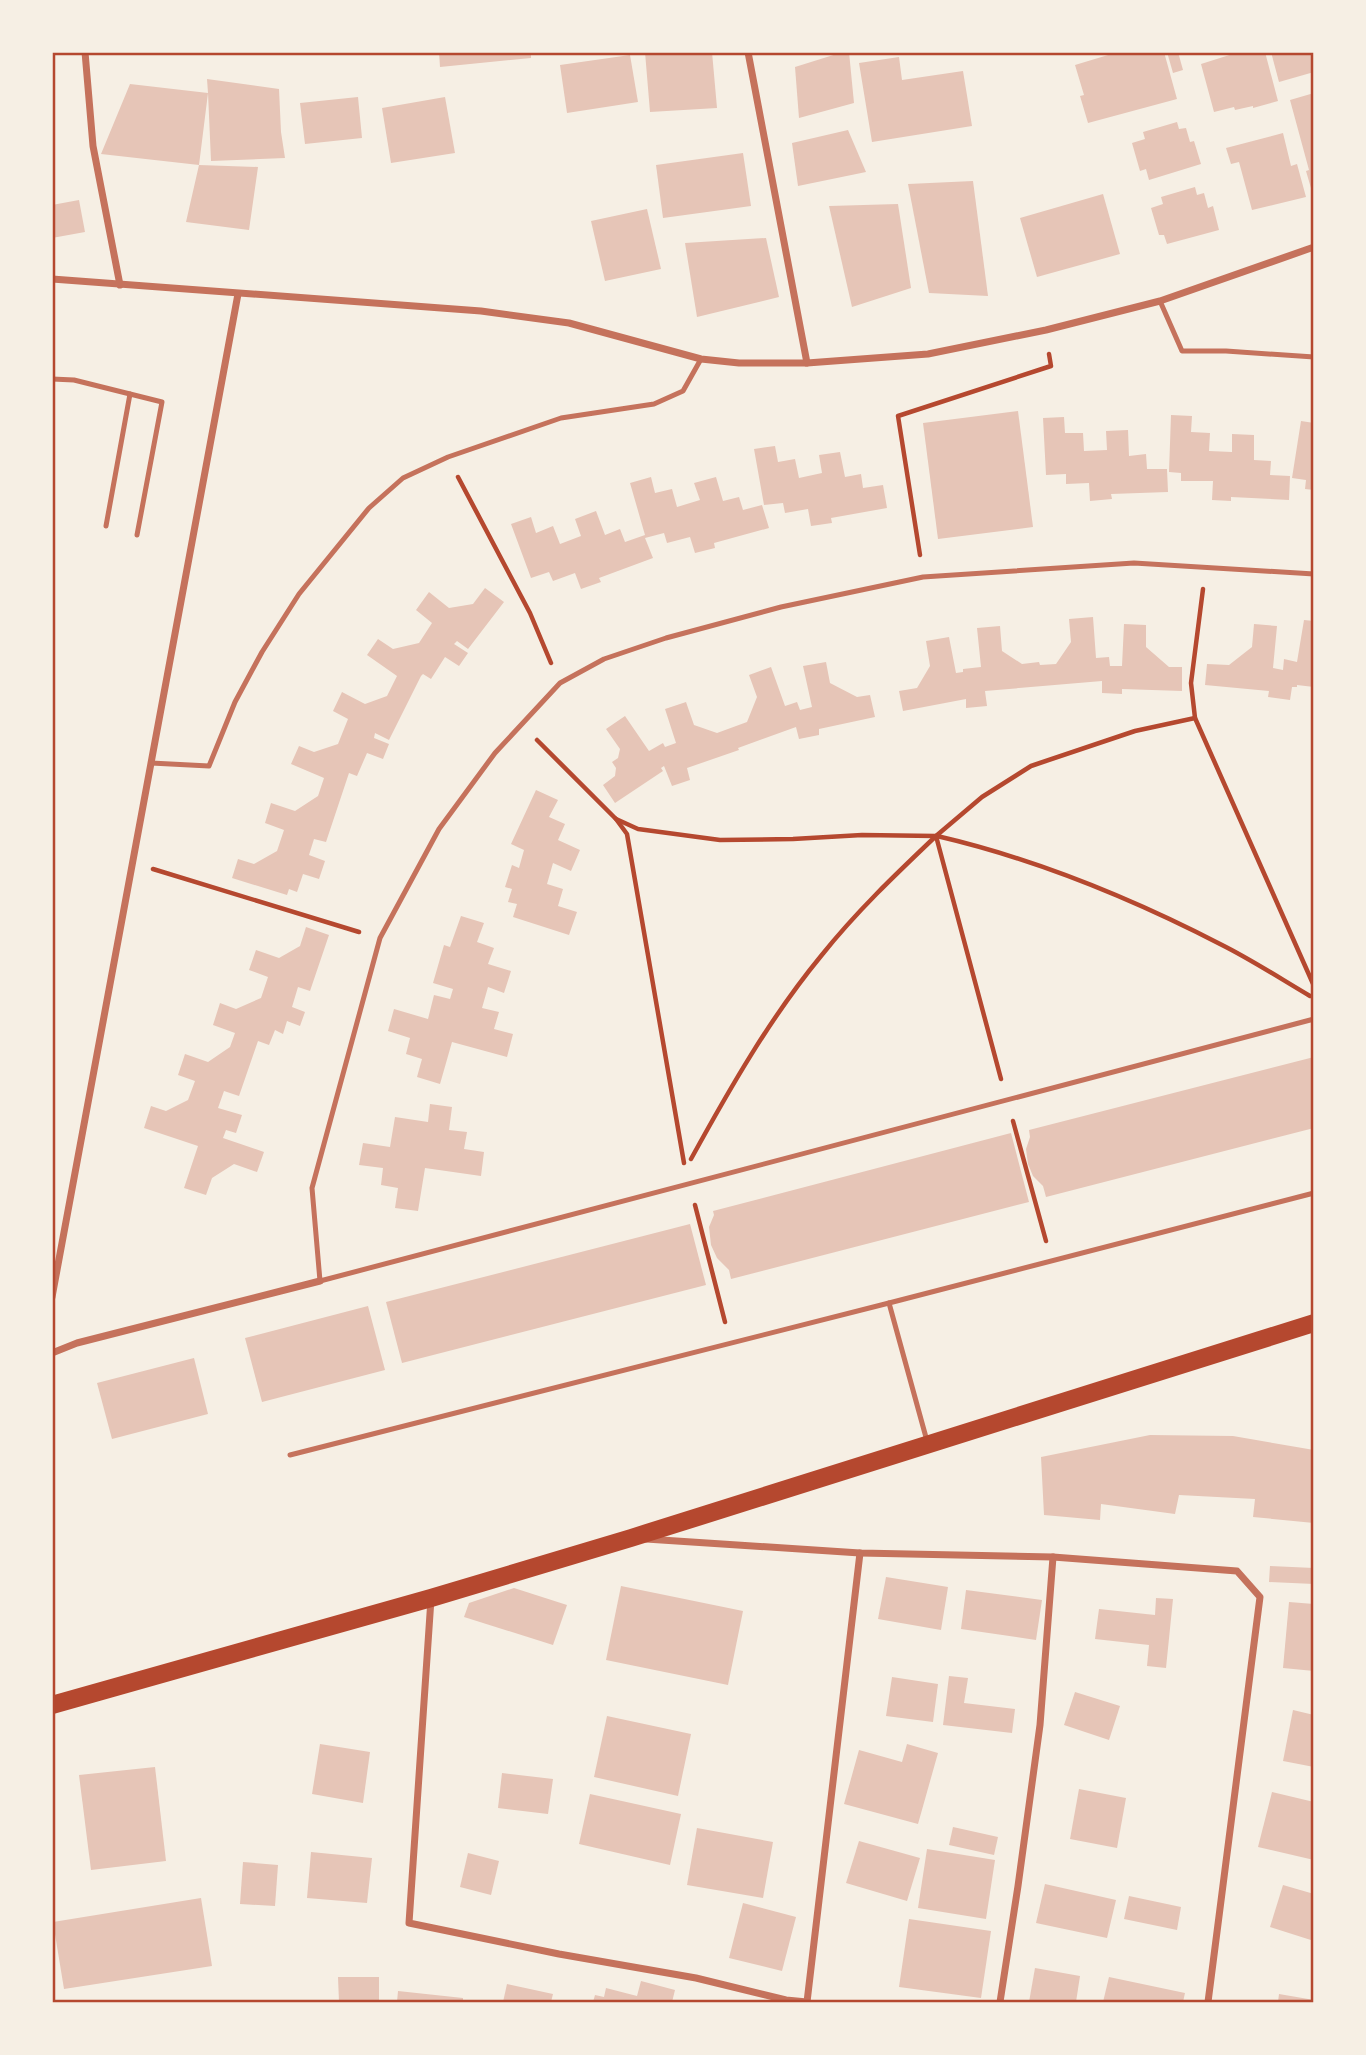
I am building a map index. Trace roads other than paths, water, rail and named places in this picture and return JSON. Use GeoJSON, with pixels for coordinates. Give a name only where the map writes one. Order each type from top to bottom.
{"type":"FeatureCollection","features":[{"type":"Feature","properties":{"kind":"main road"},"geometry":{"type":"LineString","coordinates":[[52,1705],[431,1598],[631,1538],[1314,1323]]}},
{"type":"Feature","properties":{"kind":"street"},"geometry":{"type":"LineString","coordinates":[[85,52],[93,146],[120,285]]}},
{"type":"Feature","properties":{"kind":"street"},"geometry":{"type":"LineString","coordinates":[[748,52],[807,363]]}},
{"type":"Feature","properties":{"kind":"street"},"geometry":{"type":"LineString","coordinates":[[52,279],[481,311],[569,323],[701,359],[739,363],[807,363],[928,354],[1046,330],[1160,302],[1314,247]]}},
{"type":"Feature","properties":{"kind":"street"},"geometry":{"type":"LineString","coordinates":[[52,1297],[238,294]]}},
{"type":"Feature","properties":{"kind":"street"},"geometry":{"type":"LineString","coordinates":[[52,1353],[77,1343],[320,1281]]}},
{"type":"Feature","properties":{"kind":"street"},"geometry":{"type":"LineString","coordinates":[[631,1538],[860,1553],[1053,1557],[1237,1571],[1260,1597],[1208,2003]]}},
{"type":"Feature","properties":{"kind":"street"},"geometry":{"type":"LineString","coordinates":[[431,1598],[409,1923],[559,1954],[696,1978],[785,2001],[807,2003],[860,1553]]}},
{"type":"Feature","properties":{"kind":"street"},"geometry":{"type":"LineString","coordinates":[[1000,2003],[1040,1725],[1053,1557]]}},
{"type":"Feature","properties":{"kind":"lane"},"geometry":{"type":"LineString","coordinates":[[1160,302],[1182,351],[1314,357]]}},
{"type":"Feature","properties":{"kind":"lane"},"geometry":{"type":"LineString","coordinates":[[151,763],[209,766],[235,702],[262,652],[299,594],[369,508],[403,478],[448,457],[561,418],[654,404],[683,391],[701,359]]}},
{"type":"Feature","properties":{"kind":"lane"},"geometry":{"type":"LineString","coordinates":[[52,379],[74,380],[162,402],[137,535]]}},
{"type":"Feature","properties":{"kind":"lane"},"geometry":{"type":"LineString","coordinates":[[106,526],[130,394]]}},
{"type":"Feature","properties":{"kind":"lane"},"geometry":{"type":"LineString","coordinates":[[1314,575],[1134,563],[923,577],[781,607],[666,638],[604,659],[560,683],[495,753],[439,829],[380,938],[312,1188],[320,1281],[1314,1019]]}},
{"type":"Feature","properties":{"kind":"lane"},"geometry":{"type":"LineString","coordinates":[[290,1455],[1314,1193]]}},
{"type":"Feature","properties":{"kind":"lane"},"geometry":{"type":"LineString","coordinates":[[889,1303],[928,1444]]}}]}
